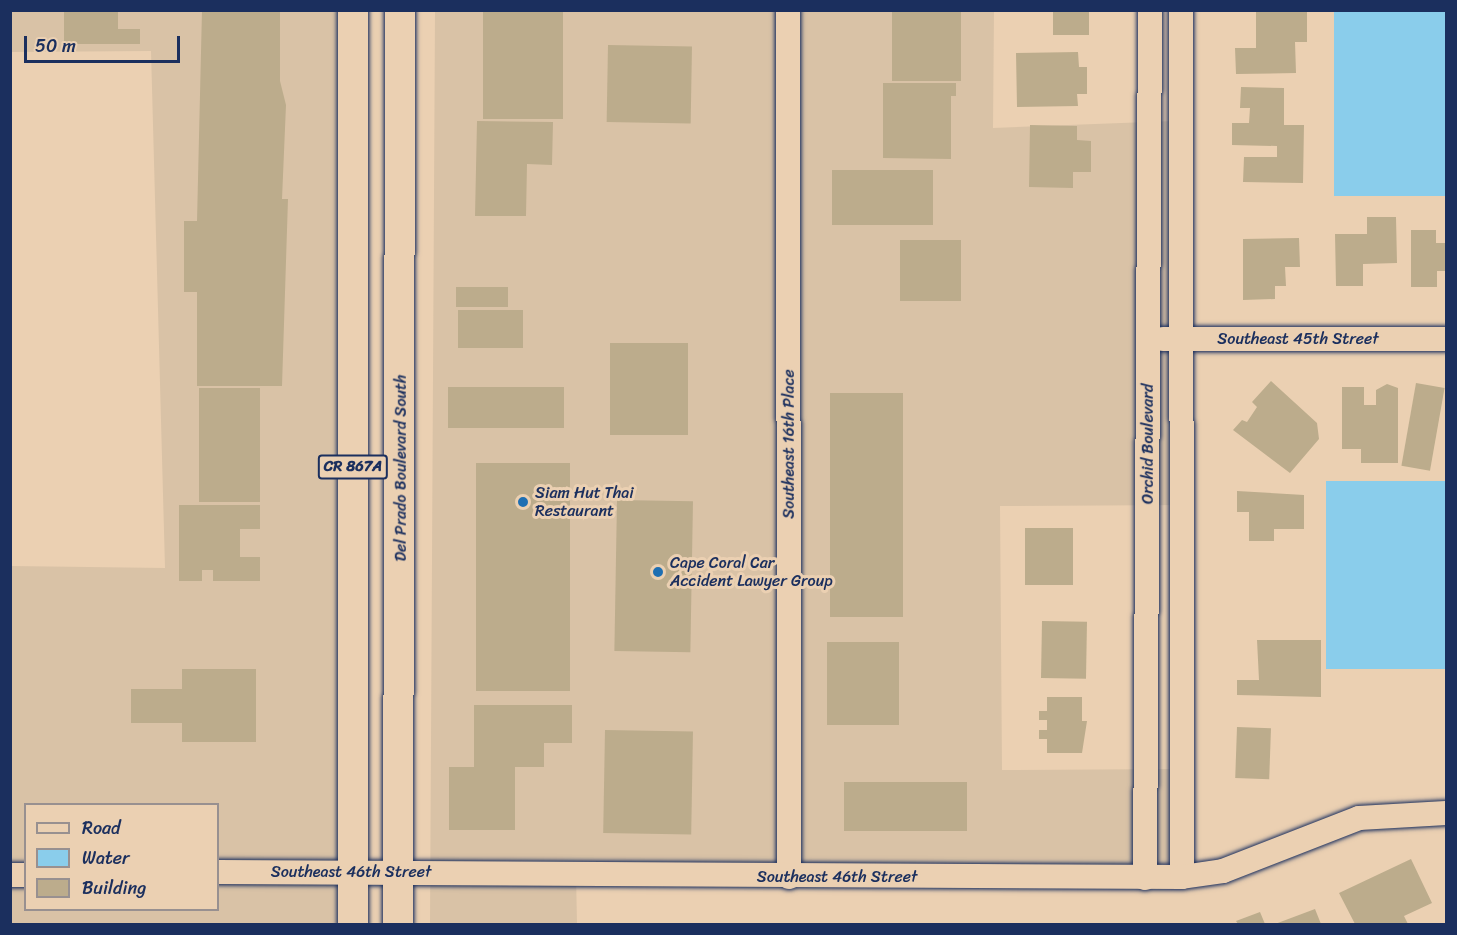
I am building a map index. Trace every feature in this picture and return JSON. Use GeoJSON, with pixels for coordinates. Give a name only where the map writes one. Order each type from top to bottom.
{"type":"FeatureCollection","features":[{"type":"Feature","properties":{"kind":"main road","name":"CR 867A"},"geometry":{"type":"LineString","coordinates":[[353,10],[353,924]]}},
{"type":"Feature","properties":{"kind":"main road","name":"Del Prado Boulevard South"},"geometry":{"type":"LineString","coordinates":[[398,924],[400,10]]}},
{"type":"Feature","properties":{"kind":"street","name":"Southeast 16th Place"},"geometry":{"type":"LineString","coordinates":[[788,10],[789,877]]}},
{"type":"Feature","properties":{"kind":"street","name":"Orchid Boulevard"},"geometry":{"type":"LineString","coordinates":[[1145,878],[1150,10]]}},
{"type":"Feature","properties":{"kind":"street","name":"Orchid Boulevard"},"geometry":{"type":"LineString","coordinates":[[1181,10],[1182,876]]}},
{"type":"Feature","properties":{"kind":"street","name":"Southeast 45th Street"},"geometry":{"type":"LineString","coordinates":[[1149,339],[1446,339]]}},
{"type":"Feature","properties":{"kind":"street","name":"Southeast 46th Street"},"geometry":{"type":"LineString","coordinates":[[219,873],[397,871],[789,877],[1145,878],[1222,871],[1359,818],[1446,813]]}},
{"type":"Feature","properties":{"kind":"shaded area"},"geometry":{"type":"Polygon","coordinates":[[[10,11],[339,11],[341,924],[11,924],[11,566],[165,568],[151,51],[11,52],[10,11]]]}},
{"type":"Feature","properties":{"kind":"shaded area"},"geometry":{"type":"Polygon","coordinates":[[[435,11],[994,11],[993,128],[1174,121],[1187,505],[1000,506],[1002,770],[1179,769],[1184,862],[1117,868],[576,874],[577,924],[430,924],[435,11]]]}},
{"type":"Feature","properties":{"kind":"water"},"geometry":{"type":"Polygon","coordinates":[[[1334,11],[1446,11],[1446,196],[1334,196],[1334,11]]]}},
{"type":"Feature","properties":{"kind":"water"},"geometry":{"type":"Polygon","coordinates":[[[1326,481],[1446,481],[1446,669],[1326,669],[1326,481]]]}},
{"type":"Feature","properties":{"kind":"building"},"geometry":{"type":"Polygon","coordinates":[[[64,10],[118,10],[118,29],[140,29],[140,44],[64,44],[64,10]]]}},
{"type":"Feature","properties":{"kind":"building"},"geometry":{"type":"Polygon","coordinates":[[[202,10],[280,10],[280,81],[286,105],[282,199],[288,199],[282,386],[197,386],[197,292],[184,292],[184,221],[197,221],[202,10]]]}},
{"type":"Feature","properties":{"kind":"building"},"geometry":{"type":"Polygon","coordinates":[[[483,10],[563,10],[563,119],[483,119],[483,10]]]}},
{"type":"Feature","properties":{"kind":"building"},"geometry":{"type":"Polygon","coordinates":[[[892,10],[961,10],[961,81],[892,81],[892,10]]]}},
{"type":"Feature","properties":{"kind":"building"},"geometry":{"type":"Polygon","coordinates":[[[1053,10],[1089,10],[1089,35],[1053,35],[1053,10]]]}},
{"type":"Feature","properties":{"kind":"building"},"geometry":{"type":"Polygon","coordinates":[[[1307,10],[1307,42],[1295,42],[1296,73],[1236,74],[1235,48],[1256,48],[1256,11],[1307,10]]]}},
{"type":"Feature","properties":{"kind":"building"},"geometry":{"type":"Polygon","coordinates":[[[608,45],[692,46],[691,123],[607,122],[608,45]]]}},
{"type":"Feature","properties":{"kind":"building"},"geometry":{"type":"Polygon","coordinates":[[[1078,52],[1079,67],[1087,67],[1087,94],[1077,94],[1078,106],[1017,107],[1016,53],[1078,52]]]}},
{"type":"Feature","properties":{"kind":"building"},"geometry":{"type":"Polygon","coordinates":[[[883,83],[956,83],[956,96],[951,96],[951,159],[883,158],[883,83]]]}},
{"type":"Feature","properties":{"kind":"building"},"geometry":{"type":"Polygon","coordinates":[[[1241,87],[1284,88],[1284,125],[1304,125],[1303,183],[1243,182],[1244,157],[1277,157],[1277,146],[1232,145],[1232,123],[1249,123],[1250,108],[1240,108],[1241,87]]]}},
{"type":"Feature","properties":{"kind":"building"},"geometry":{"type":"Polygon","coordinates":[[[477,121],[553,122],[552,165],[527,164],[526,216],[475,216],[477,121]]]}},
{"type":"Feature","properties":{"kind":"building"},"geometry":{"type":"Polygon","coordinates":[[[1030,125],[1077,126],[1077,140],[1091,141],[1091,172],[1073,172],[1073,188],[1029,187],[1030,125]]]}},
{"type":"Feature","properties":{"kind":"building"},"geometry":{"type":"Polygon","coordinates":[[[832,170],[933,170],[933,225],[832,225],[832,170]]]}},
{"type":"Feature","properties":{"kind":"building"},"geometry":{"type":"Polygon","coordinates":[[[1367,217],[1396,217],[1397,263],[1363,264],[1363,286],[1336,286],[1335,234],[1367,234],[1367,217]]]}},
{"type":"Feature","properties":{"kind":"building"},"geometry":{"type":"Polygon","coordinates":[[[1411,230],[1436,230],[1436,243],[1446,243],[1446,271],[1437,271],[1437,287],[1411,287],[1411,230]]]}},
{"type":"Feature","properties":{"kind":"building"},"geometry":{"type":"Polygon","coordinates":[[[1299,238],[1300,267],[1285,267],[1286,286],[1275,286],[1275,299],[1243,300],[1243,239],[1299,238]]]}},
{"type":"Feature","properties":{"kind":"building"},"geometry":{"type":"Polygon","coordinates":[[[900,240],[961,240],[961,301],[900,301],[900,240]]]}},
{"type":"Feature","properties":{"kind":"building"},"geometry":{"type":"Polygon","coordinates":[[[456,287],[508,287],[508,307],[456,307],[456,287]]]}},
{"type":"Feature","properties":{"kind":"building"},"geometry":{"type":"Polygon","coordinates":[[[458,310],[523,310],[523,348],[458,348],[458,310]]]}},
{"type":"Feature","properties":{"kind":"building"},"geometry":{"type":"Polygon","coordinates":[[[610,343],[688,343],[688,435],[610,435],[610,343]]]}},
{"type":"Feature","properties":{"kind":"building"},"geometry":{"type":"Polygon","coordinates":[[[1271,381],[1317,423],[1319,439],[1290,473],[1233,430],[1242,420],[1247,422],[1257,407],[1252,402],[1271,381]]]}},
{"type":"Feature","properties":{"kind":"building"},"geometry":{"type":"Polygon","coordinates":[[[1416,383],[1445,388],[1430,471],[1401,466],[1416,383]]]}},
{"type":"Feature","properties":{"kind":"building"},"geometry":{"type":"Polygon","coordinates":[[[1387,384],[1398,388],[1398,463],[1361,463],[1361,449],[1342,449],[1342,387],[1364,387],[1364,405],[1376,405],[1376,390],[1387,384]]]}},
{"type":"Feature","properties":{"kind":"building"},"geometry":{"type":"Polygon","coordinates":[[[448,387],[564,387],[564,428],[448,428],[448,387]]]}},
{"type":"Feature","properties":{"kind":"building"},"geometry":{"type":"Polygon","coordinates":[[[199,388],[260,388],[260,502],[199,502],[199,388]]]}},
{"type":"Feature","properties":{"kind":"building"},"geometry":{"type":"Polygon","coordinates":[[[830,393],[903,393],[903,617],[830,617],[830,393]]]}},
{"type":"Feature","properties":{"kind":"building"},"geometry":{"type":"Polygon","coordinates":[[[476,463],[570,463],[570,691],[476,691],[476,463]]]}},
{"type":"Feature","properties":{"kind":"building"},"geometry":{"type":"Polygon","coordinates":[[[1237,491],[1304,495],[1304,529],[1274,529],[1274,541],[1249,541],[1249,512],[1237,512],[1237,491]]]}},
{"type":"Feature","properties":{"kind":"building"},"geometry":{"type":"Polygon","coordinates":[[[617,500],[693,501],[690,652],[614,651],[617,500]]]}},
{"type":"Feature","properties":{"kind":"building"},"geometry":{"type":"Polygon","coordinates":[[[179,505],[260,505],[260,529],[240,529],[240,557],[260,557],[260,581],[213,581],[213,570],[202,570],[202,581],[179,581],[179,505]]]}},
{"type":"Feature","properties":{"kind":"building"},"geometry":{"type":"Polygon","coordinates":[[[1025,528],[1073,528],[1073,585],[1025,585],[1025,528]]]}},
{"type":"Feature","properties":{"kind":"building"},"geometry":{"type":"Polygon","coordinates":[[[1042,621],[1087,622],[1086,679],[1041,678],[1042,621]]]}},
{"type":"Feature","properties":{"kind":"building"},"geometry":{"type":"Polygon","coordinates":[[[1257,640],[1321,640],[1321,697],[1237,695],[1237,680],[1259,680],[1257,640]]]}},
{"type":"Feature","properties":{"kind":"building"},"geometry":{"type":"Polygon","coordinates":[[[827,642],[899,642],[899,725],[827,725],[827,642]]]}},
{"type":"Feature","properties":{"kind":"building"},"geometry":{"type":"Polygon","coordinates":[[[182,669],[256,669],[256,742],[182,742],[182,723],[131,723],[131,689],[182,689],[182,669]]]}},
{"type":"Feature","properties":{"kind":"building"},"geometry":{"type":"Polygon","coordinates":[[[1047,697],[1082,697],[1082,721],[1087,721],[1082,753],[1047,753],[1047,739],[1039,739],[1039,730],[1047,730],[1047,720],[1039,720],[1039,711],[1047,711],[1047,697]]]}},
{"type":"Feature","properties":{"kind":"building"},"geometry":{"type":"Polygon","coordinates":[[[474,705],[572,705],[572,743],[544,743],[544,767],[515,767],[515,830],[449,830],[449,767],[474,767],[474,705]]]}},
{"type":"Feature","properties":{"kind":"building"},"geometry":{"type":"Polygon","coordinates":[[[1237,727],[1271,728],[1269,779],[1235,778],[1237,727]]]}},
{"type":"Feature","properties":{"kind":"building"},"geometry":{"type":"Polygon","coordinates":[[[605,730],[693,732],[691,835],[603,833],[605,730]]]}},
{"type":"Feature","properties":{"kind":"building"},"geometry":{"type":"Polygon","coordinates":[[[844,782],[967,782],[967,831],[844,831],[844,782]]]}},
{"type":"Feature","properties":{"kind":"building"},"geometry":{"type":"Polygon","coordinates":[[[1411,859],[1432,903],[1404,916],[1408,924],[1355,924],[1339,893],[1411,859]]]}},
{"type":"Feature","properties":{"kind":"building"},"geometry":{"type":"Polygon","coordinates":[[[1315,909],[1321,924],[1275,924],[1315,909]]]}},
{"type":"Feature","properties":{"kind":"building"},"geometry":{"type":"Polygon","coordinates":[[[1260,912],[1265,924],[1238,924],[1236,921],[1260,912]]]}},
{"type":"Feature","properties":{"kind":"place","name":"Siam Hut Thai Restaurant"},"geometry":{"type":"Point","coordinates":[523,502]}},
{"type":"Feature","properties":{"kind":"place","name":"Cape Coral Car Accident Lawyer Group"},"geometry":{"type":"Point","coordinates":[658,572]}}]}
